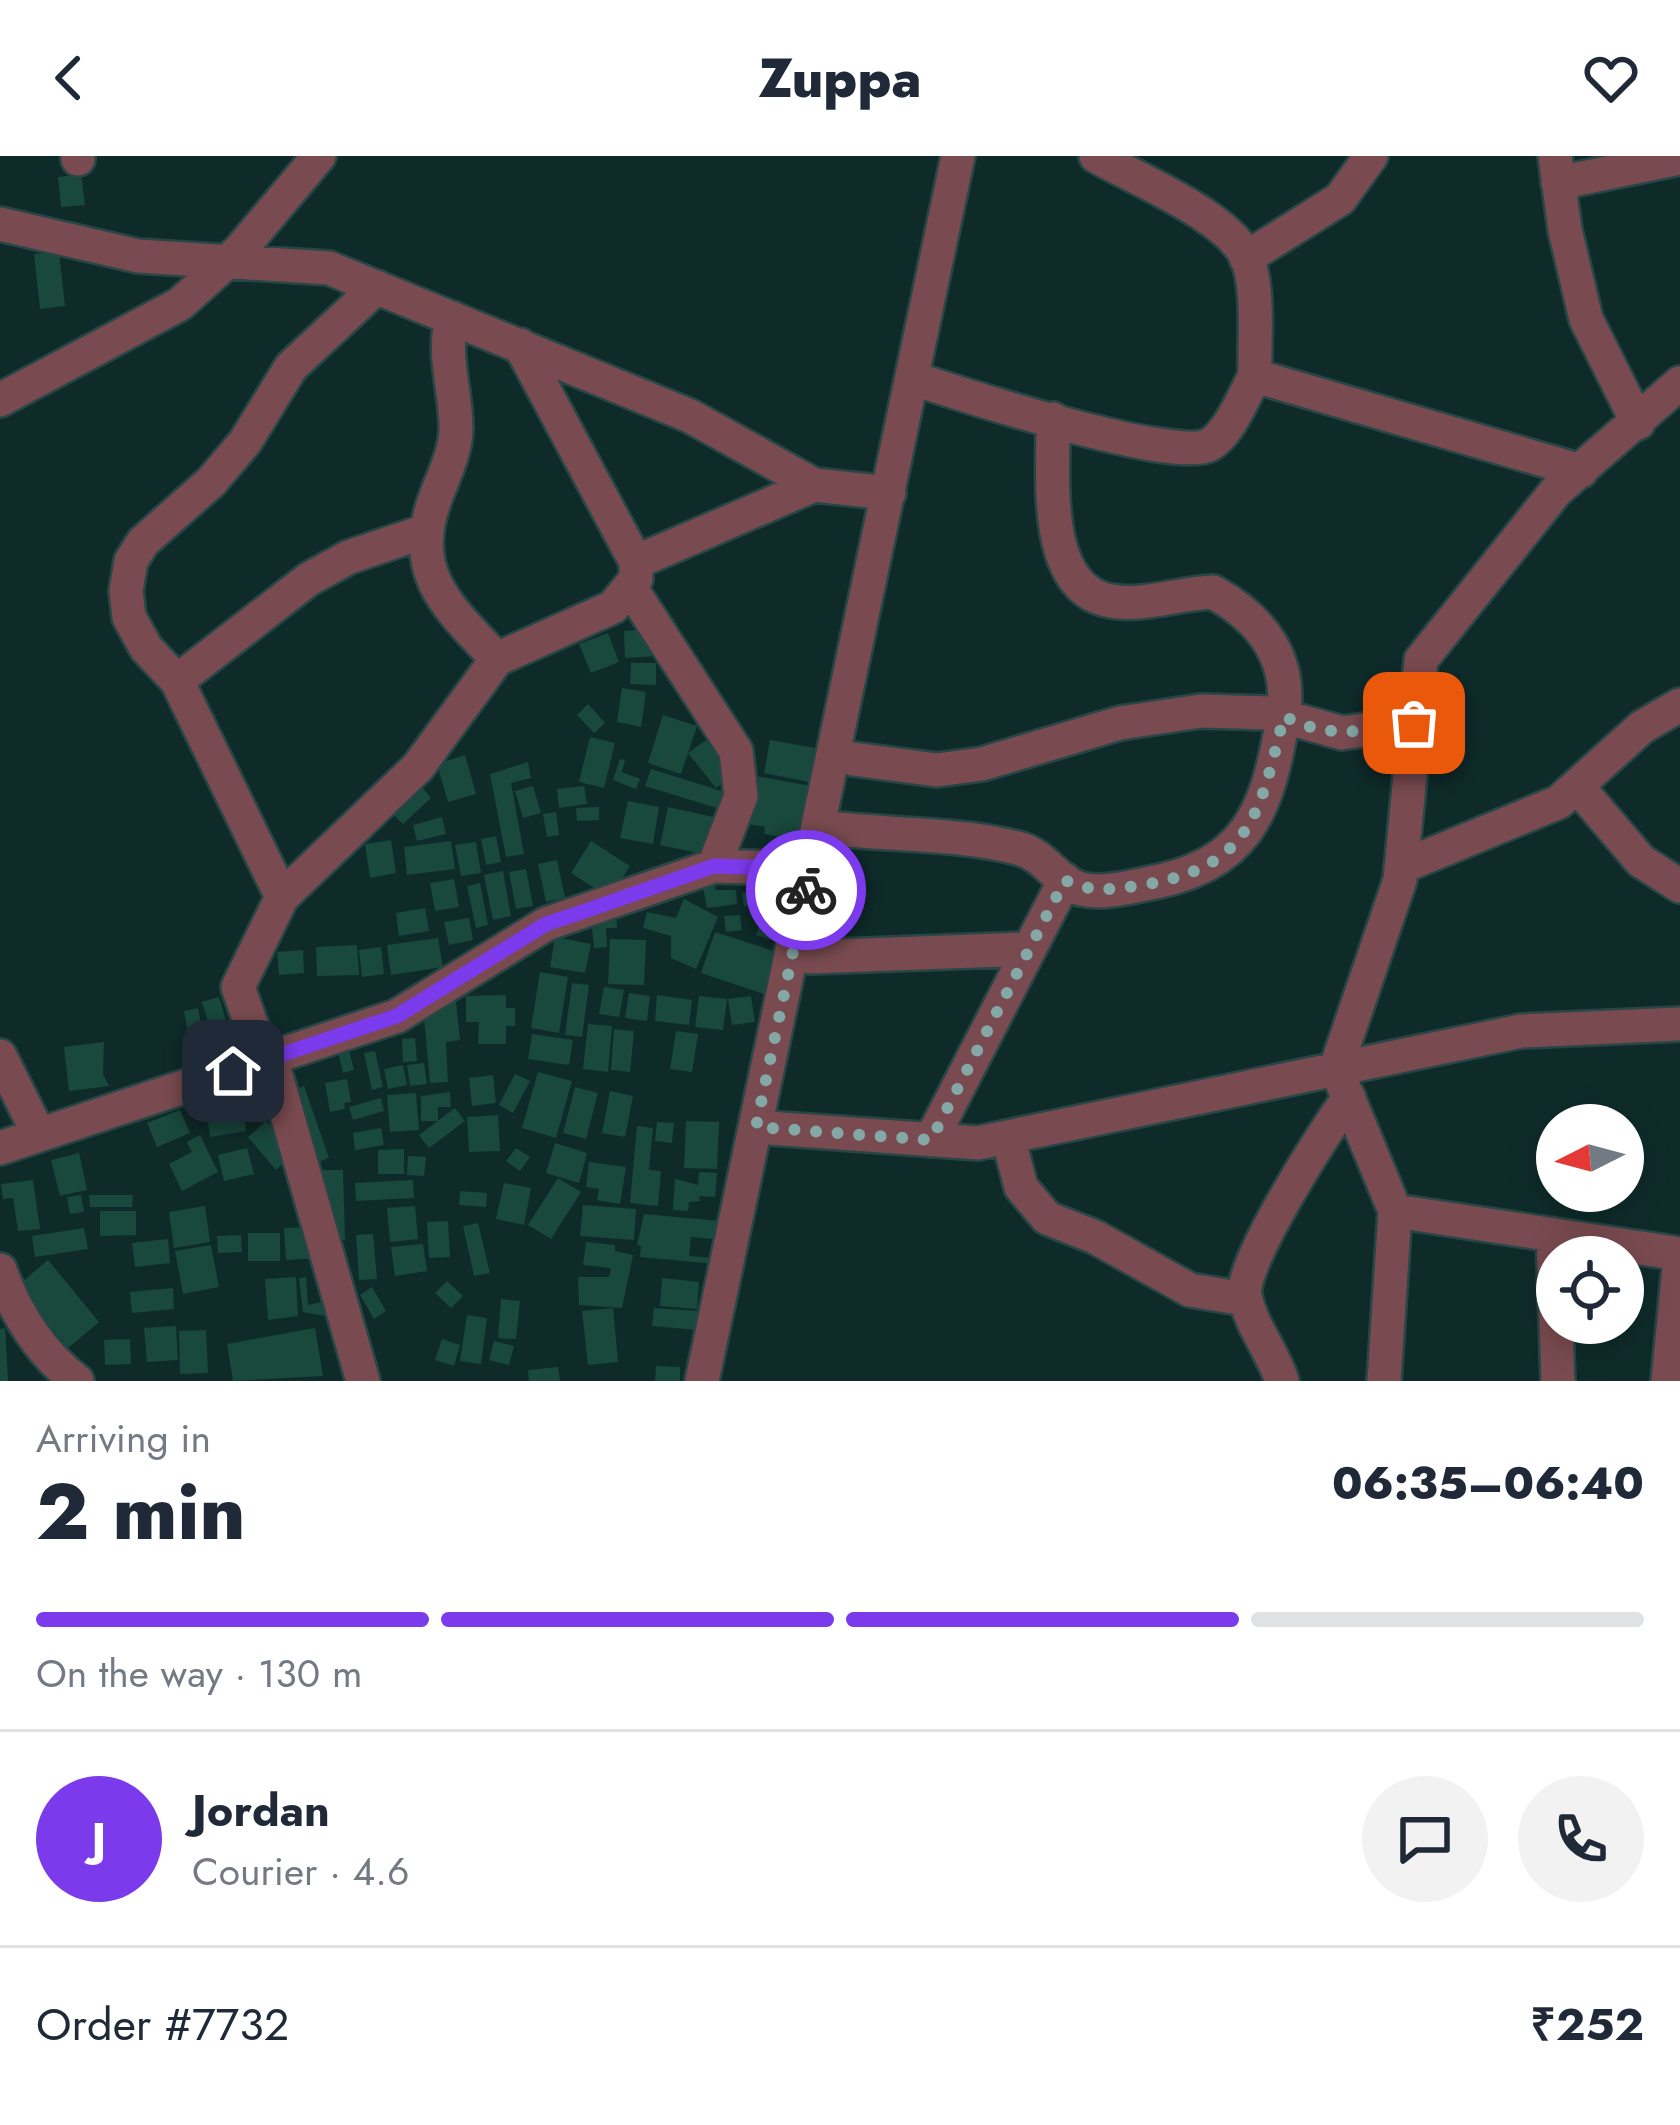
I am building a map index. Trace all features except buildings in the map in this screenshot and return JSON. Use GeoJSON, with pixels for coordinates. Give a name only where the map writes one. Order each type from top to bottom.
{"type":"FeatureCollection","features":[{"type":"Feature","properties":{"kind":"street"},"geometry":{"type":"LineString","coordinates":[[0,400],[180,304],[223,265],[319,156]]}},
{"type":"Feature","properties":{"kind":"street"},"geometry":{"type":"LineString","coordinates":[[702,1381],[811,957],[853,759],[958,156]]}},
{"type":"Feature","properties":{"kind":"street"},"geometry":{"type":"LineString","coordinates":[[722,1381],[810,869],[889,494],[977,156]]}},
{"type":"Feature","properties":{"kind":"street"},"geometry":{"type":"LineString","coordinates":[[921,381],[1053,419],[1193,450],[1220,436],[1255,376],[1246,257],[1214,222],[1096,156]]}},
{"type":"Feature","properties":{"kind":"street"},"geometry":{"type":"LineString","coordinates":[[1246,257],[1340,199],[1371,156]]}},
{"type":"Feature","properties":{"kind":"street"},"geometry":{"type":"LineString","coordinates":[[1638,423],[1586,320],[1557,169],[1680,158]]}},
{"type":"Feature","properties":{"kind":"street"},"geometry":{"type":"LineString","coordinates":[[0,224],[139,256],[223,265],[329,268],[690,416],[814,485],[889,494]]}},
{"type":"Feature","properties":{"kind":"street"},"geometry":{"type":"LineString","coordinates":[[282,897],[177,681],[146,648],[129,617],[131,561],[143,542],[211,482],[245,442],[291,367],[377,287]]}},
{"type":"Feature","properties":{"kind":"street"},"geometry":{"type":"LineString","coordinates":[[452,318],[446,341],[456,430],[423,532],[428,571],[450,609],[497,659]]}},
{"type":"Feature","properties":{"kind":"street"},"geometry":{"type":"LineString","coordinates":[[520,345],[634,576],[736,752],[741,796],[714,866]]}},
{"type":"Feature","properties":{"kind":"street"},"geometry":{"type":"LineString","coordinates":[[1255,376],[1581,470]]}},
{"type":"Feature","properties":{"kind":"street"},"geometry":{"type":"LineString","coordinates":[[1282,1381],[1245,1299],[1247,1272],[1342,1083],[1401,868],[1421,660],[1556,491],[1680,383]]}},
{"type":"Feature","properties":{"kind":"street"},"geometry":{"type":"LineString","coordinates":[[838,829],[1018,848],[1034,854],[1083,890],[1114,890],[1177,879],[1225,857],[1252,821],[1284,716],[1285,684],[1276,649],[1259,623],[1213,592],[1114,602],[1090,595],[1074,577],[1056,525],[1053,419]]}},
{"type":"Feature","properties":{"kind":"street"},"geometry":{"type":"LineString","coordinates":[[361,1380],[268,1060],[238,987],[282,897],[418,767],[497,659],[580,624],[634,576],[814,485]]}},
{"type":"Feature","properties":{"kind":"street"},"geometry":{"type":"LineString","coordinates":[[177,681],[309,579],[349,556],[423,532]]}},
{"type":"Feature","properties":{"kind":"street"},"geometry":{"type":"LineString","coordinates":[[1401,868],[1559,802],[1642,727],[1680,705]]}},
{"type":"Feature","properties":{"kind":"street"},"geometry":{"type":"LineString","coordinates":[[853,759],[937,770],[982,764],[1120,723],[1201,711],[1284,716],[1320,731],[1342,734],[1414,723]]}},
{"type":"Feature","properties":{"kind":"street"},"geometry":{"type":"LineString","coordinates":[[1576,786],[1641,862],[1680,886]]}},
{"type":"Feature","properties":{"kind":"street"},"geometry":{"type":"LineString","coordinates":[[0,1148],[397,1016],[546,924],[714,866],[810,869]]}},
{"type":"Feature","properties":{"kind":"street"},"geometry":{"type":"LineString","coordinates":[[931,1140],[1065,880]]}},
{"type":"Feature","properties":{"kind":"street"},"geometry":{"type":"LineString","coordinates":[[811,957],[1028,949]]}},
{"type":"Feature","properties":{"kind":"street"},"geometry":{"type":"LineString","coordinates":[[766,1128],[978,1143],[1342,1083],[1521,1031],[1680,1024]]}},
{"type":"Feature","properties":{"kind":"street"},"geometry":{"type":"LineString","coordinates":[[0,1056],[39,1136]]}},
{"type":"Feature","properties":{"kind":"street"},"geometry":{"type":"LineString","coordinates":[[1342,1083],[1395,1210],[1384,1381]]}},
{"type":"Feature","properties":{"kind":"street"},"geometry":{"type":"LineString","coordinates":[[1008,1137],[1021,1187],[1046,1218],[1095,1237],[1190,1290],[1245,1299]]}},
{"type":"Feature","properties":{"kind":"street"},"geometry":{"type":"LineString","coordinates":[[1395,1210],[1553,1236]]}},
{"type":"Feature","properties":{"kind":"street"},"geometry":{"type":"LineString","coordinates":[[1644,1250],[1680,1255],[1668,1381]]}},
{"type":"Feature","properties":{"kind":"street"},"geometry":{"type":"LineString","coordinates":[[0,1270],[17,1310],[56,1365],[77,1381]]}},
{"type":"Feature","properties":{"kind":"street"},"geometry":{"type":"LineString","coordinates":[[1557,1344],[1558,1381]]}},
{"type":"Feature","properties":{"kind":"way so far"},"geometry":{"type":"LineString","coordinates":[[806,890],[756,1127],[931,1140],[1065,880],[1083,890],[1114,890],[1177,879],[1225,857],[1252,821],[1284,716],[1320,731],[1342,734],[1414,723]]}},
{"type":"Feature","properties":{"kind":"route"},"geometry":{"type":"LineString","coordinates":[[233,1071],[397,1016],[546,924],[714,866],[810,869],[806,890]]}}]}
